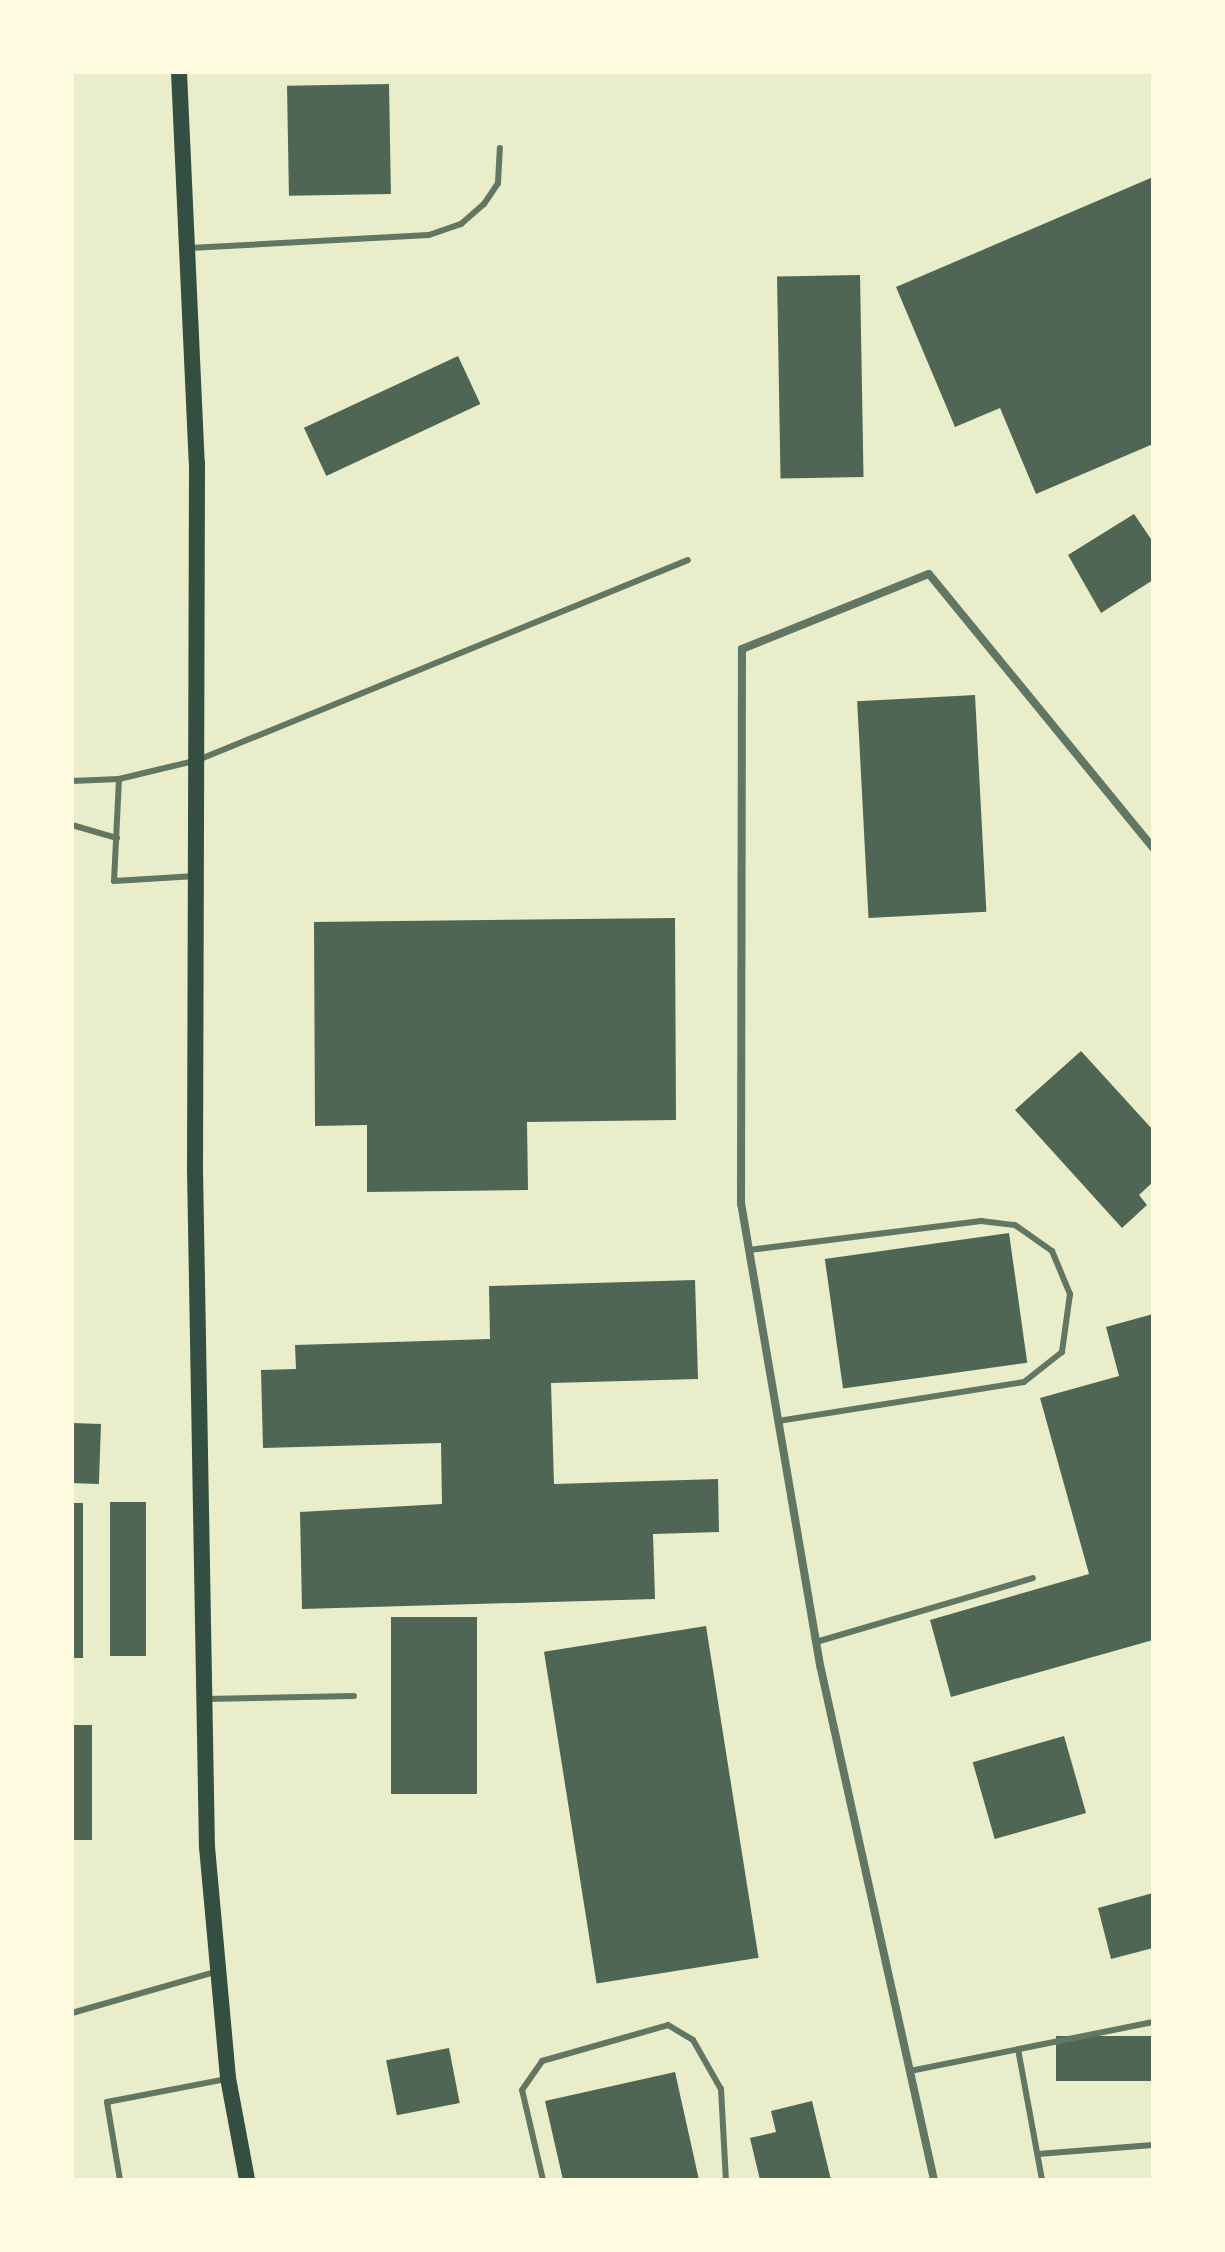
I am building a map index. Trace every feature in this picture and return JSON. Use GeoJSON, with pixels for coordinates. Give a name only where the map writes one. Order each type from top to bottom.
{"type":"FeatureCollection","features":[{"type":"Feature","properties":{"kind":"main road"},"geometry":{"type":"LineString","coordinates":[[179,72],[187,249],[198,760],[196,876],[205,1699],[218,1970],[228,2078],[247,2180]]}},
{"type":"Feature","properties":{"kind":"street"},"geometry":{"type":"LineString","coordinates":[[934,2180],[816,1642],[741,1204],[742,649],[929,574],[1153,848]]}},
{"type":"Feature","properties":{"kind":"lane"},"geometry":{"type":"LineString","coordinates":[[187,249],[429,235],[461,224],[484,204],[498,183],[500,148]]}},
{"type":"Feature","properties":{"kind":"lane"},"geometry":{"type":"LineString","coordinates":[[72,781],[119,779],[198,760],[688,560]]}},
{"type":"Feature","properties":{"kind":"lane"},"geometry":{"type":"LineString","coordinates":[[119,779],[114,881],[196,876]]}},
{"type":"Feature","properties":{"kind":"lane"},"geometry":{"type":"LineString","coordinates":[[72,825],[117,838]]}},
{"type":"Feature","properties":{"kind":"lane"},"geometry":{"type":"LineString","coordinates":[[749,1250],[981,1221],[1015,1225],[1052,1251],[1070,1294],[1062,1352],[1024,1382],[778,1421]]}},
{"type":"Feature","properties":{"kind":"lane"},"geometry":{"type":"LineString","coordinates":[[816,1642],[1033,1578]]}},
{"type":"Feature","properties":{"kind":"lane"},"geometry":{"type":"LineString","coordinates":[[205,1699],[354,1696]]}},
{"type":"Feature","properties":{"kind":"lane"},"geometry":{"type":"LineString","coordinates":[[72,2013],[218,1970]]}},
{"type":"Feature","properties":{"kind":"lane"},"geometry":{"type":"LineString","coordinates":[[910,2071],[1153,2022]]}},
{"type":"Feature","properties":{"kind":"lane"},"geometry":{"type":"LineString","coordinates":[[543,2180],[522,2090],[542,2061],[668,2025],[693,2040],[721,2089],[726,2180]]}},
{"type":"Feature","properties":{"kind":"lane"},"geometry":{"type":"LineString","coordinates":[[1018,2049],[1042,2180]]}},
{"type":"Feature","properties":{"kind":"lane"},"geometry":{"type":"LineString","coordinates":[[120,2180],[107,2102],[228,2078]]}},
{"type":"Feature","properties":{"kind":"lane"},"geometry":{"type":"LineString","coordinates":[[1038,2154],[1153,2145]]}},
{"type":"Feature","properties":{"kind":"building"},"geometry":{"type":"Polygon","coordinates":[[[389,84],[391,194],[289,196],[287,86],[389,84]]]}},
{"type":"Feature","properties":{"kind":"building"},"geometry":{"type":"Polygon","coordinates":[[[1153,177],[1153,444],[1036,494],[1000,408],[955,427],[896,287],[1153,177]]]}},
{"type":"Feature","properties":{"kind":"building"},"geometry":{"type":"Polygon","coordinates":[[[860,275],[864,477],[781,478],[777,276],[860,275]]]}},
{"type":"Feature","properties":{"kind":"building"},"geometry":{"type":"Polygon","coordinates":[[[458,356],[480,404],[326,476],[304,428],[458,356]]]}},
{"type":"Feature","properties":{"kind":"building"},"geometry":{"type":"Polygon","coordinates":[[[1134,514],[1153,542],[1153,580],[1101,613],[1068,555],[1134,514]]]}},
{"type":"Feature","properties":{"kind":"building"},"geometry":{"type":"Polygon","coordinates":[[[975,695],[986,912],[869,918],[857,701],[975,695]]]}},
{"type":"Feature","properties":{"kind":"building"},"geometry":{"type":"Polygon","coordinates":[[[675,918],[676,1120],[527,1122],[528,1190],[367,1192],[367,1125],[315,1126],[314,922],[675,918]]]}},
{"type":"Feature","properties":{"kind":"building"},"geometry":{"type":"Polygon","coordinates":[[[1081,1051],[1153,1130],[1153,1182],[1139,1195],[1147,1205],[1122,1228],[1015,1110],[1081,1051]]]}},
{"type":"Feature","properties":{"kind":"building"},"geometry":{"type":"Polygon","coordinates":[[[1009,1233],[1027,1363],[843,1389],[825,1259],[1009,1233]]]}},
{"type":"Feature","properties":{"kind":"building"},"geometry":{"type":"Polygon","coordinates":[[[695,1280],[698,1379],[551,1383],[554,1484],[718,1479],[719,1532],[653,1534],[655,1599],[302,1609],[300,1512],[442,1504],[441,1443],[263,1448],[261,1370],[296,1369],[295,1345],[490,1339],[489,1286],[695,1280]]]}},
{"type":"Feature","properties":{"kind":"building"},"geometry":{"type":"Polygon","coordinates":[[[1153,1314],[1153,1640],[951,1697],[930,1620],[1089,1574],[1040,1398],[1119,1376],[1106,1327],[1153,1314]]]}},
{"type":"Feature","properties":{"kind":"building"},"geometry":{"type":"Polygon","coordinates":[[[72,1423],[101,1424],[99,1484],[72,1483],[72,1423]]]}},
{"type":"Feature","properties":{"kind":"building"},"geometry":{"type":"Polygon","coordinates":[[[110,1502],[146,1502],[146,1656],[110,1656],[110,1502]]]}},
{"type":"Feature","properties":{"kind":"building"},"geometry":{"type":"Polygon","coordinates":[[[72,1503],[83,1503],[83,1658],[72,1658],[72,1503]]]}},
{"type":"Feature","properties":{"kind":"building"},"geometry":{"type":"Polygon","coordinates":[[[391,1617],[477,1617],[477,1794],[391,1794],[391,1617]]]}},
{"type":"Feature","properties":{"kind":"building"},"geometry":{"type":"Polygon","coordinates":[[[706,1626],[759,1958],[597,1984],[544,1652],[706,1626]]]}},
{"type":"Feature","properties":{"kind":"building"},"geometry":{"type":"Polygon","coordinates":[[[72,1725],[92,1725],[92,1840],[72,1840],[72,1725]]]}},
{"type":"Feature","properties":{"kind":"building"},"geometry":{"type":"Polygon","coordinates":[[[1064,1736],[1086,1813],[995,1839],[973,1762],[1064,1736]]]}},
{"type":"Feature","properties":{"kind":"building"},"geometry":{"type":"Polygon","coordinates":[[[1153,1893],[1153,1948],[1111,1959],[1098,1908],[1153,1893]]]}},
{"type":"Feature","properties":{"kind":"building"},"geometry":{"type":"Polygon","coordinates":[[[1056,2036],[1153,2036],[1153,2081],[1056,2081],[1056,2036]]]}},
{"type":"Feature","properties":{"kind":"building"},"geometry":{"type":"Polygon","coordinates":[[[449,2048],[460,2103],[397,2115],[386,2060],[449,2048]]]}},
{"type":"Feature","properties":{"kind":"building"},"geometry":{"type":"Polygon","coordinates":[[[675,2072],[699,2180],[563,2180],[545,2101],[675,2072]]]}},
{"type":"Feature","properties":{"kind":"building"},"geometry":{"type":"Polygon","coordinates":[[[812,2101],[831,2180],[760,2180],[750,2138],[776,2132],[771,2111],[812,2101]]]}}]}
